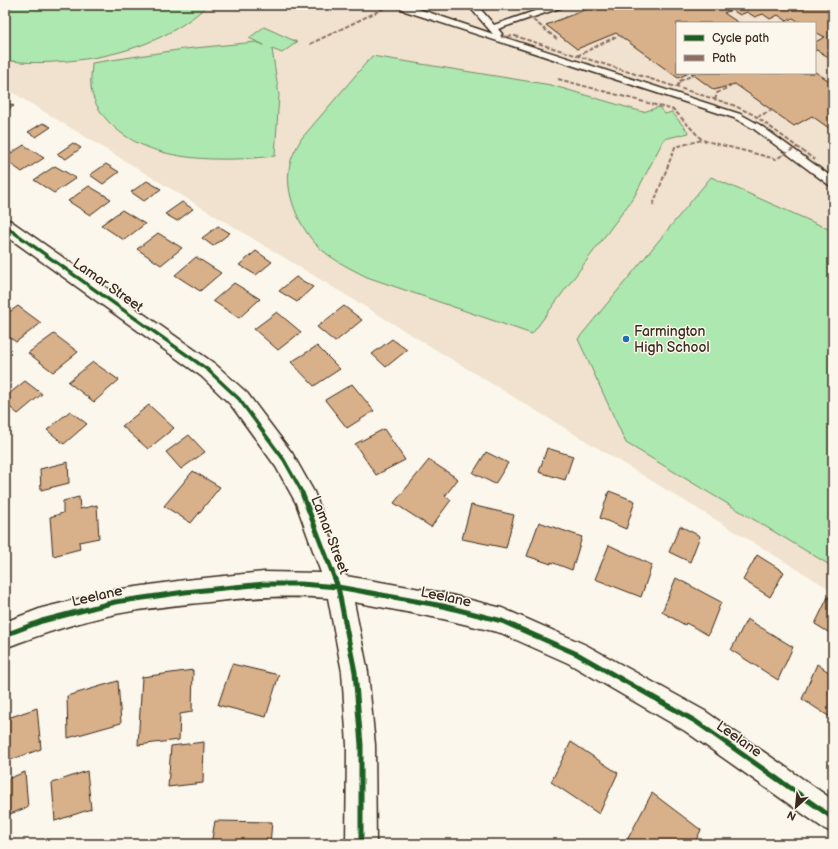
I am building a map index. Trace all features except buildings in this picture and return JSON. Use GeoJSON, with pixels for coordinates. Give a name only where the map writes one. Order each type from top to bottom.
{"type":"FeatureCollection","features":[{"type":"Feature","properties":{"kind":"street","name":"Lamar Street"},"geometry":{"type":"LineString","coordinates":[[5,226],[208,370],[240,399],[284,460],[306,500],[338,587],[355,672],[361,745],[361,844]]}},
{"type":"Feature","properties":{"kind":"street","name":"Leelane"},"geometry":{"type":"LineString","coordinates":[[5,635],[42,621],[115,602],[177,593],[264,584],[301,584],[338,587],[443,606],[502,621],[577,654],[695,721],[833,818]]}},
{"type":"Feature","properties":{"kind":"lane"},"geometry":{"type":"LineString","coordinates":[[472,5],[504,40]]}},
{"type":"Feature","properties":{"kind":"lane"},"geometry":{"type":"LineString","coordinates":[[493,28],[560,5]]}},
{"type":"Feature","properties":{"kind":"lane"},"geometry":{"type":"LineString","coordinates":[[406,6],[504,40],[738,116],[757,127],[833,183]]}},
{"type":"Feature","properties":{"kind":"shaded area","name":"Farmington High School"},"geometry":{"type":"Polygon","coordinates":[[[5,5],[833,5],[833,591],[5,88],[5,5]]]}},
{"type":"Feature","properties":{"kind":"green space"},"geometry":{"type":"Polygon","coordinates":[[[15,5],[208,5],[192,19],[174,30],[136,47],[96,57],[36,63],[5,60],[5,12],[15,5]]]}},
{"type":"Feature","properties":{"kind":"green space"},"geometry":{"type":"Polygon","coordinates":[[[264,27],[297,42],[282,53],[272,49],[279,95],[275,156],[208,159],[185,157],[163,152],[142,145],[123,134],[107,120],[94,100],[91,84],[92,63],[184,49],[256,42],[264,45],[249,38],[264,27]]]}},
{"type":"Feature","properties":{"kind":"green space"},"geometry":{"type":"Polygon","coordinates":[[[372,56],[551,85],[643,112],[659,107],[665,114],[672,112],[689,133],[664,139],[634,197],[532,334],[367,277],[349,268],[327,254],[315,243],[296,214],[292,203],[288,180],[291,162],[301,139],[372,56]]]}},
{"type":"Feature","properties":{"kind":"green space"},"geometry":{"type":"Polygon","coordinates":[[[711,177],[833,231],[833,567],[626,443],[578,339],[711,177]]]}},
{"type":"Feature","properties":{"kind":"marked path"},"geometry":{"type":"LineString","coordinates":[[259,5],[309,5]]}},
{"type":"Feature","properties":{"kind":"marked path"},"geometry":{"type":"LineString","coordinates":[[310,44],[391,5]]}},
{"type":"Feature","properties":{"kind":"marked path"},"geometry":{"type":"LineString","coordinates":[[528,16],[557,39]]}},
{"type":"Feature","properties":{"kind":"marked path"},"geometry":{"type":"LineString","coordinates":[[577,56],[619,35]]}},
{"type":"Feature","properties":{"kind":"marked path"},"geometry":{"type":"LineString","coordinates":[[501,37],[515,36],[733,105],[754,115],[815,160]]}},
{"type":"Feature","properties":{"kind":"marked path"},"geometry":{"type":"LineString","coordinates":[[677,87],[680,81],[693,75]]}},
{"type":"Feature","properties":{"kind":"marked path"},"geometry":{"type":"LineString","coordinates":[[558,79],[674,110],[702,140]]}},
{"type":"Feature","properties":{"kind":"marked path"},"geometry":{"type":"LineString","coordinates":[[715,100],[717,93],[735,84]]}},
{"type":"Feature","properties":{"kind":"marked path"},"geometry":{"type":"LineString","coordinates":[[757,117],[772,110]]}},
{"type":"Feature","properties":{"kind":"marked path"},"geometry":{"type":"LineString","coordinates":[[653,205],[675,147],[702,140],[776,159],[797,147]]}},
{"type":"Feature","properties":{"kind":"cycle path"},"geometry":{"type":"LineString","coordinates":[[5,226],[208,370],[239,399],[284,460],[306,500],[338,587],[355,672],[361,745],[361,844]]}},
{"type":"Feature","properties":{"kind":"cycle path"},"geometry":{"type":"LineString","coordinates":[[5,635],[42,621],[115,602],[185,592],[264,584],[301,584],[338,587],[443,606],[502,621],[577,654],[695,721],[833,818]]}},
{"type":"Feature","properties":{"kind":"place","name":"Farmington High School"},"geometry":{"type":"Point","coordinates":[626,339]}}]}
